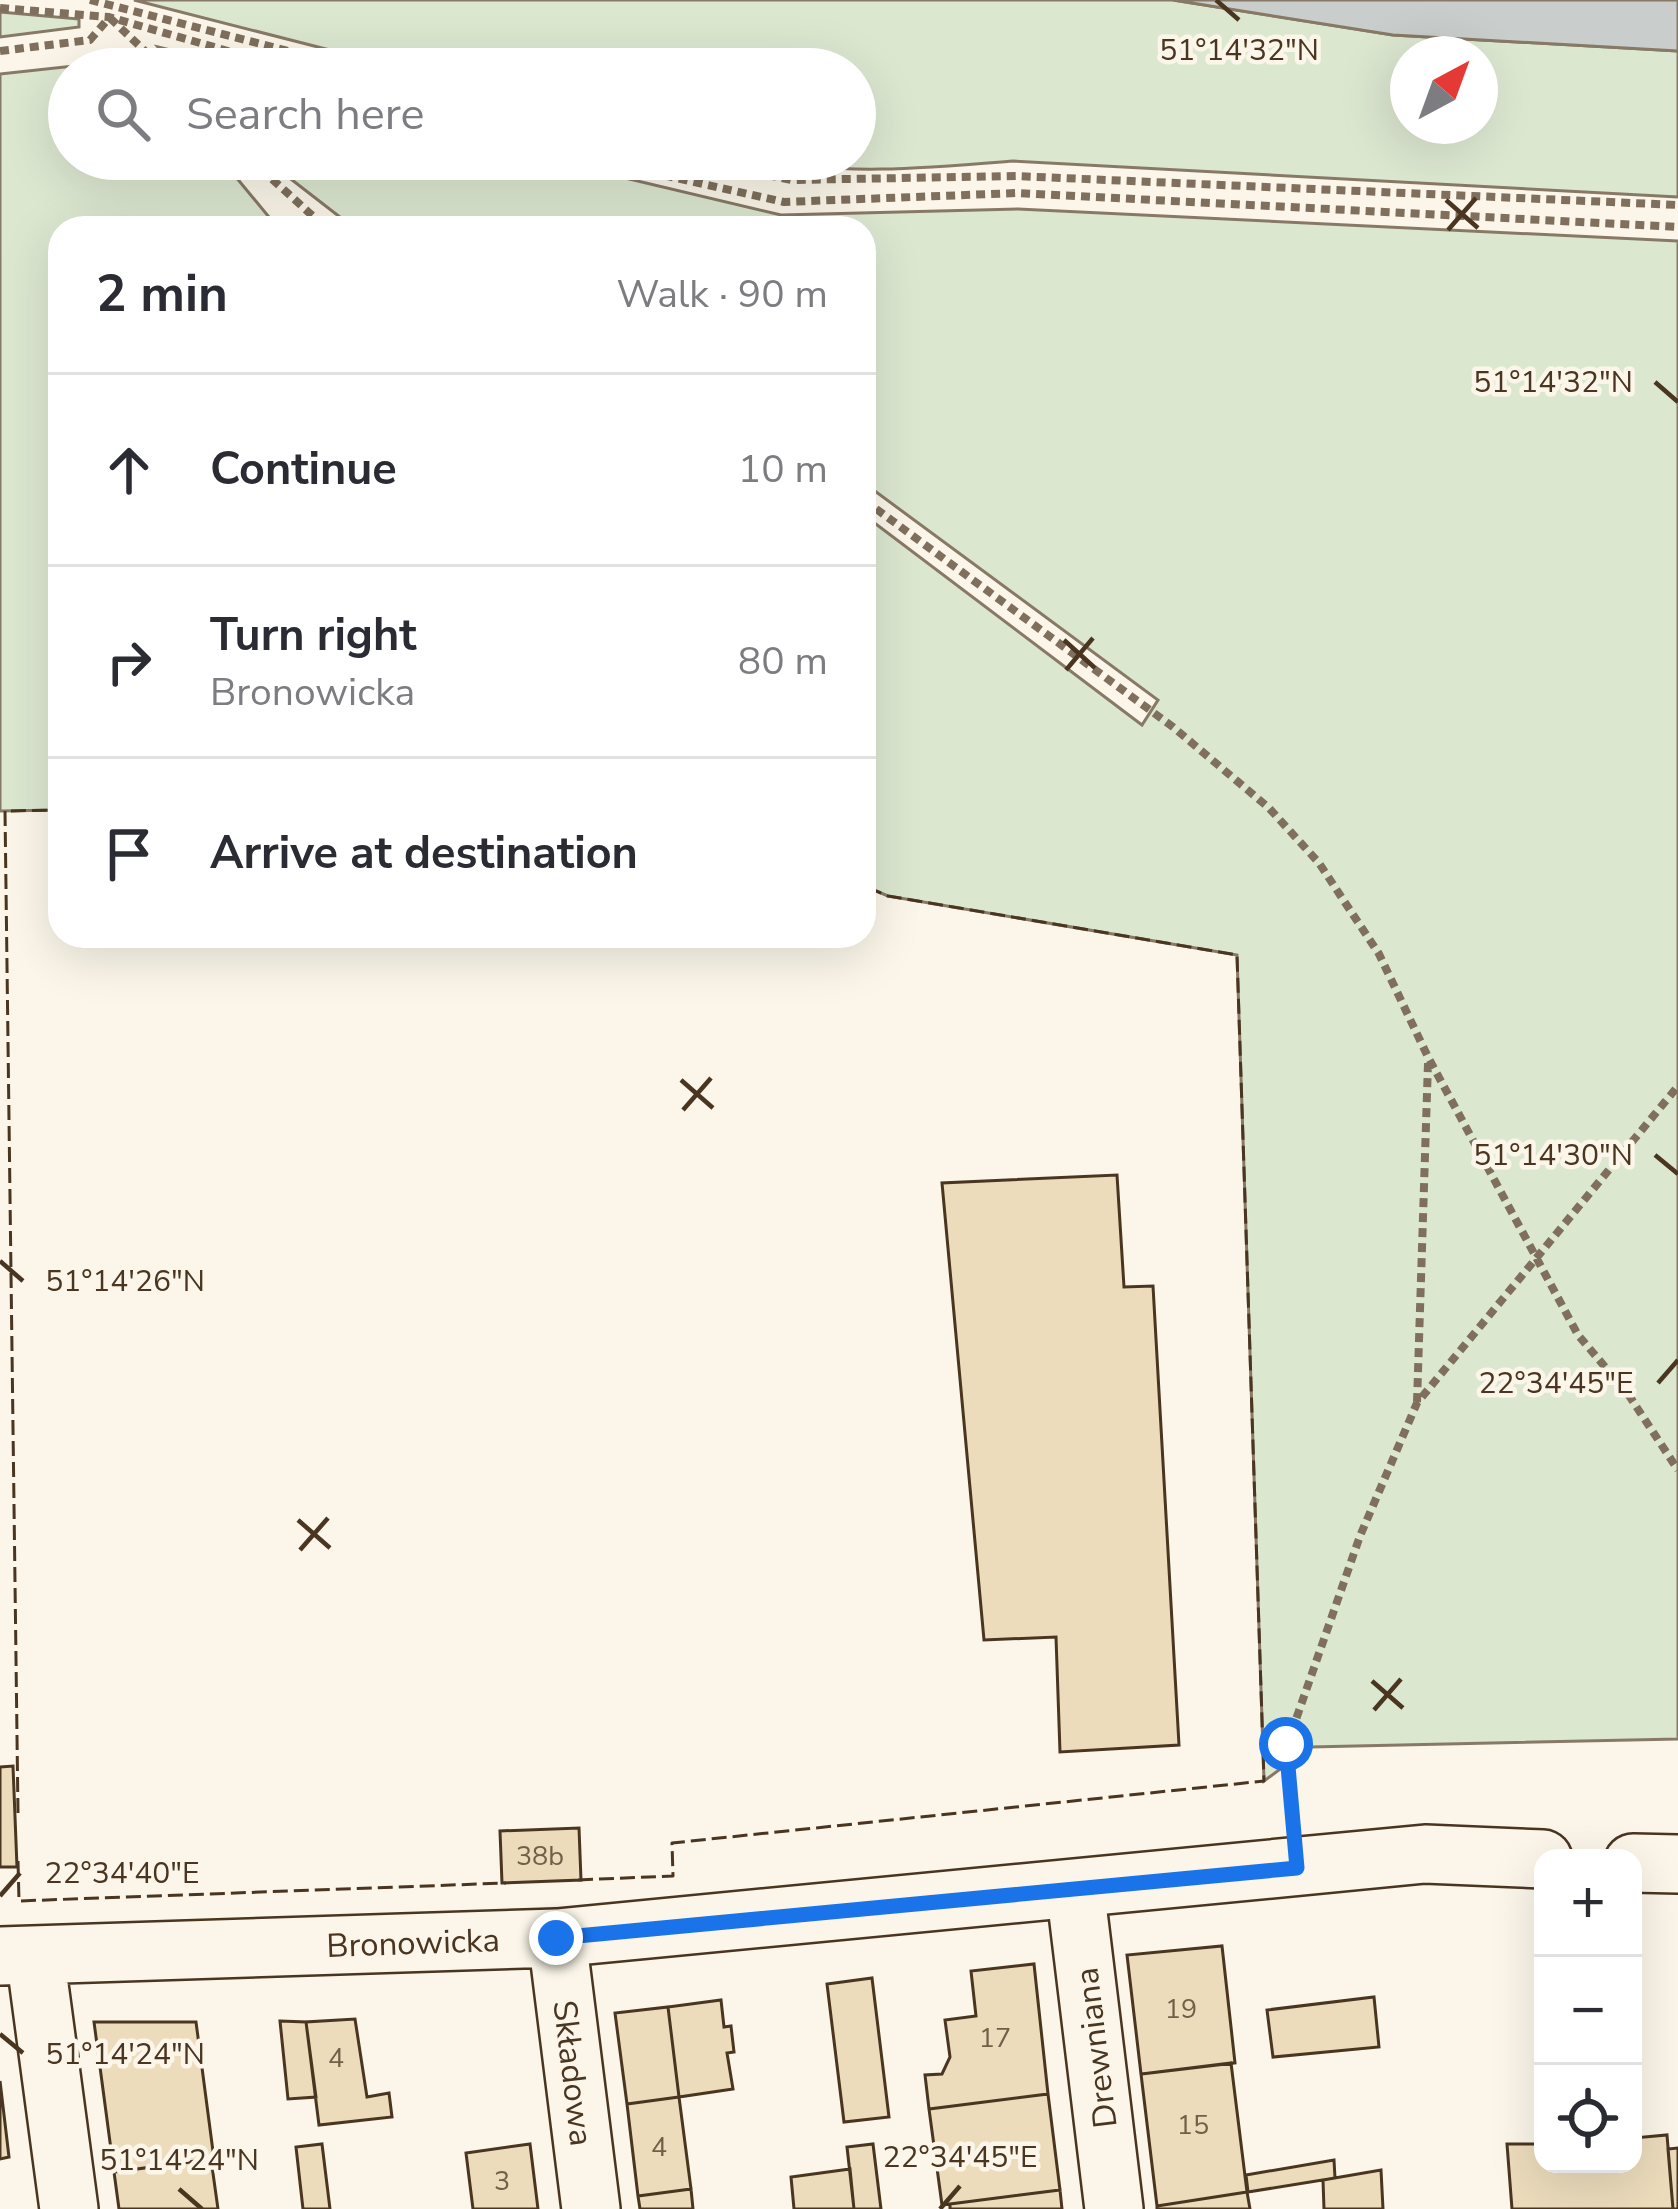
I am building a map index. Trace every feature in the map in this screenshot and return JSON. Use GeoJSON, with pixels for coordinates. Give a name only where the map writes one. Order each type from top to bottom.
{"type":"FeatureCollection","features":[{"type":"Feature","properties":{"kind":"street","name":"Bronowicka"},"geometry":{"type":"LineString","coordinates":[[18,1955],[556,1938],[1425,1854],[1534,1859]]}},
{"type":"Feature","properties":{"kind":"street"},"geometry":{"type":"LineString","coordinates":[[1642,1863],[1678,1864]]}},
{"type":"Feature","properties":{"kind":"street","name":"Drewniana"},"geometry":{"type":"LineString","coordinates":[[1076,1888],[1114,2209]]}},
{"type":"Feature","properties":{"kind":"street","name":"Składowa"},"geometry":{"type":"LineString","coordinates":[[556,1938],[591,2209]]}},
{"type":"Feature","properties":{"kind":"street"},"geometry":{"type":"LineString","coordinates":[[18,1955],[69,2209]]}},
{"type":"Feature","properties":{"kind":"path"},"geometry":{"type":"LineString","coordinates":[[89,0],[276,48]]}},
{"type":"Feature","properties":{"kind":"path"},"geometry":{"type":"LineString","coordinates":[[0,8],[109,17],[218,48]]}},
{"type":"Feature","properties":{"kind":"path"},"geometry":{"type":"LineString","coordinates":[[0,51],[90,40],[109,17]]}},
{"type":"Feature","properties":{"kind":"path"},"geometry":{"type":"LineString","coordinates":[[109,17],[142,48]]}},
{"type":"Feature","properties":{"kind":"path"},"geometry":{"type":"LineString","coordinates":[[876,178],[1016,176],[1678,205]]}},
{"type":"Feature","properties":{"kind":"path"},"geometry":{"type":"LineString","coordinates":[[273,180],[313,216]]}},
{"type":"Feature","properties":{"kind":"path"},"geometry":{"type":"LineString","coordinates":[[685,180],[784,202],[1017,193],[1678,227]]}},
{"type":"Feature","properties":{"kind":"path"},"geometry":{"type":"LineString","coordinates":[[876,509],[1173,727],[1268,808],[1319,863],[1378,954],[1578,1336],[1628,1394],[1678,1470]]}},
{"type":"Feature","properties":{"kind":"path"},"geometry":{"type":"LineString","coordinates":[[1417,1403],[1429,1057]]}},
{"type":"Feature","properties":{"kind":"path"},"geometry":{"type":"LineString","coordinates":[[1297,1868],[1286,1744],[1360,1536],[1417,1403],[1678,1086]]}},
{"type":"Feature","properties":{"kind":"green space"},"geometry":{"type":"Polygon","coordinates":[[[134,0],[1173,0],[1411,36],[1390,36],[1390,144],[1498,144],[1498,41],[1678,51],[1678,197],[1013,161],[876,169],[876,48],[322,48],[134,0]]]}},
{"type":"Feature","properties":{"kind":"green space"},"geometry":{"type":"Polygon","coordinates":[[[0,12],[79,19],[79,27],[0,37],[0,12]]]}},
{"type":"Feature","properties":{"kind":"green space"},"geometry":{"type":"Polygon","coordinates":[[[48,69],[48,180],[238,180],[268,216],[48,216],[48,810],[0,811],[0,74],[48,69]]]}},
{"type":"Feature","properties":{"kind":"green space"},"geometry":{"type":"Polygon","coordinates":[[[292,180],[634,180],[781,215],[1018,209],[1678,241],[1678,1739],[1310,1747],[1264,1781],[1237,955],[876,891],[876,524],[1142,725],[1158,700],[876,492],[876,216],[339,216],[292,180]]]}},
{"type":"Feature","properties":{"kind":"shaded area"},"geometry":{"type":"Polygon","coordinates":[[[1173,0],[1678,0],[1678,51],[1498,41],[1498,36],[1393,35],[1173,0]]]}},
{"type":"Feature","properties":{"kind":"building"},"geometry":{"type":"Polygon","coordinates":[[[1117,1175],[1124,1287],[1153,1286],[1179,1745],[1060,1752],[1056,1637],[984,1640],[942,1183],[1117,1175]]]}},
{"type":"Feature","properties":{"kind":"building"},"geometry":{"type":"Polygon","coordinates":[[[13,1766],[17,1867],[0,1867],[0,1767],[13,1766]]]}},
{"type":"Feature","properties":{"kind":"building"},"geometry":{"type":"Polygon","coordinates":[[[579,1828],[581,1880],[502,1883],[500,1831],[579,1828]]]}},
{"type":"Feature","properties":{"kind":"building"},"geometry":{"type":"Polygon","coordinates":[[[1222,1946],[1235,2063],[1141,2074],[1127,1955],[1222,1946]]]}},
{"type":"Feature","properties":{"kind":"building"},"geometry":{"type":"Polygon","coordinates":[[[1034,1964],[1048,2094],[929,2109],[925,2075],[942,2074],[950,2057],[945,2020],[976,2016],[971,1971],[1034,1964]]]}},
{"type":"Feature","properties":{"kind":"building"},"geometry":{"type":"Polygon","coordinates":[[[872,1978],[889,2117],[844,2122],[827,1984],[872,1978]]]}},
{"type":"Feature","properties":{"kind":"building"},"geometry":{"type":"Polygon","coordinates":[[[1374,1997],[1379,2047],[1273,2057],[1267,2010],[1374,1997]]]}},
{"type":"Feature","properties":{"kind":"building"},"geometry":{"type":"Polygon","coordinates":[[[721,2000],[724,2027],[731,2026],[734,2052],[727,2053],[733,2089],[679,2097],[668,2007],[721,2000]]]}},
{"type":"Feature","properties":{"kind":"building"},"geometry":{"type":"Polygon","coordinates":[[[668,2007],[679,2097],[627,2104],[615,2013],[668,2007]]]}},
{"type":"Feature","properties":{"kind":"building"},"geometry":{"type":"Polygon","coordinates":[[[355,2019],[367,2097],[389,2093],[392,2117],[319,2125],[306,2022],[355,2019]]]}},
{"type":"Feature","properties":{"kind":"building"},"geometry":{"type":"Polygon","coordinates":[[[280,2021],[306,2022],[316,2097],[288,2099],[280,2021]]]}},
{"type":"Feature","properties":{"kind":"building"},"geometry":{"type":"Polygon","coordinates":[[[94,2022],[196,2022],[214,2159],[114,2172],[94,2022]]]}},
{"type":"Feature","properties":{"kind":"building"},"geometry":{"type":"Polygon","coordinates":[[[1231,2063],[1247,2192],[1157,2206],[1141,2074],[1231,2063]]]}},
{"type":"Feature","properties":{"kind":"building"},"geometry":{"type":"Polygon","coordinates":[[[0,2081],[9,2157],[0,2159],[0,2081]]]}},
{"type":"Feature","properties":{"kind":"building"},"geometry":{"type":"Polygon","coordinates":[[[1048,2094],[1060,2190],[942,2205],[929,2109],[1048,2094]]]}},
{"type":"Feature","properties":{"kind":"building"},"geometry":{"type":"Polygon","coordinates":[[[679,2097],[691,2189],[638,2196],[627,2104],[679,2097]]]}},
{"type":"Feature","properties":{"kind":"building"},"geometry":{"type":"Polygon","coordinates":[[[1667,2135],[1673,2209],[1512,2209],[1507,2144],[1534,2144],[1534,2173],[1642,2173],[1642,2137],[1667,2135]]]}},
{"type":"Feature","properties":{"kind":"building"},"geometry":{"type":"Polygon","coordinates":[[[322,2144],[330,2209],[303,2209],[296,2147],[322,2144]]]}},
{"type":"Feature","properties":{"kind":"building"},"geometry":{"type":"Polygon","coordinates":[[[530,2144],[538,2209],[473,2209],[466,2153],[530,2144]]]}},
{"type":"Feature","properties":{"kind":"building"},"geometry":{"type":"Polygon","coordinates":[[[873,2144],[881,2209],[854,2209],[847,2147],[873,2144]]]}},
{"type":"Feature","properties":{"kind":"building"},"geometry":{"type":"Polygon","coordinates":[[[1678,2148],[1678,2209],[1673,2209],[1668,2149],[1678,2148]]]}},
{"type":"Feature","properties":{"kind":"building"},"geometry":{"type":"Polygon","coordinates":[[[211,2159],[218,2209],[119,2209],[114,2172],[211,2159]]]}},
{"type":"Feature","properties":{"kind":"building"},"geometry":{"type":"Polygon","coordinates":[[[1334,2160],[1335,2178],[1248,2192],[1246,2175],[1334,2160]]]}},
{"type":"Feature","properties":{"kind":"building"},"geometry":{"type":"Polygon","coordinates":[[[850,2169],[854,2209],[794,2209],[791,2177],[850,2169]]]}},
{"type":"Feature","properties":{"kind":"building"},"geometry":{"type":"Polygon","coordinates":[[[1381,2170],[1383,2209],[1324,2209],[1323,2180],[1381,2170]]]}},
{"type":"Feature","properties":{"kind":"building"},"geometry":{"type":"Polygon","coordinates":[[[691,2189],[693,2209],[640,2209],[638,2196],[691,2189]]]}},
{"type":"Feature","properties":{"kind":"building"},"geometry":{"type":"Polygon","coordinates":[[[1060,2190],[1062,2209],[950,2209],[950,2204],[1060,2190]]]}},
{"type":"Feature","properties":{"kind":"building"},"geometry":{"type":"Polygon","coordinates":[[[1247,2192],[1250,2209],[1157,2209],[1157,2206],[1247,2192]]]}},
{"type":"Feature","properties":{"kind":"fence"},"geometry":{"type":"LineString","coordinates":[[18,1813],[5,811],[48,810]]}},
{"type":"Feature","properties":{"kind":"fence"},"geometry":{"type":"LineString","coordinates":[[578,1880],[673,1876],[672,1843],[1264,1781],[1237,955],[876,891]]}},
{"type":"Feature","properties":{"kind":"fence"},"geometry":{"type":"LineString","coordinates":[[18,1861],[19,1901],[506,1883]]}},
{"type":"Feature","properties":{"kind":"route"},"geometry":{"type":"LineString","coordinates":[[556,1938],[1297,1868],[1286,1744]]}}]}
